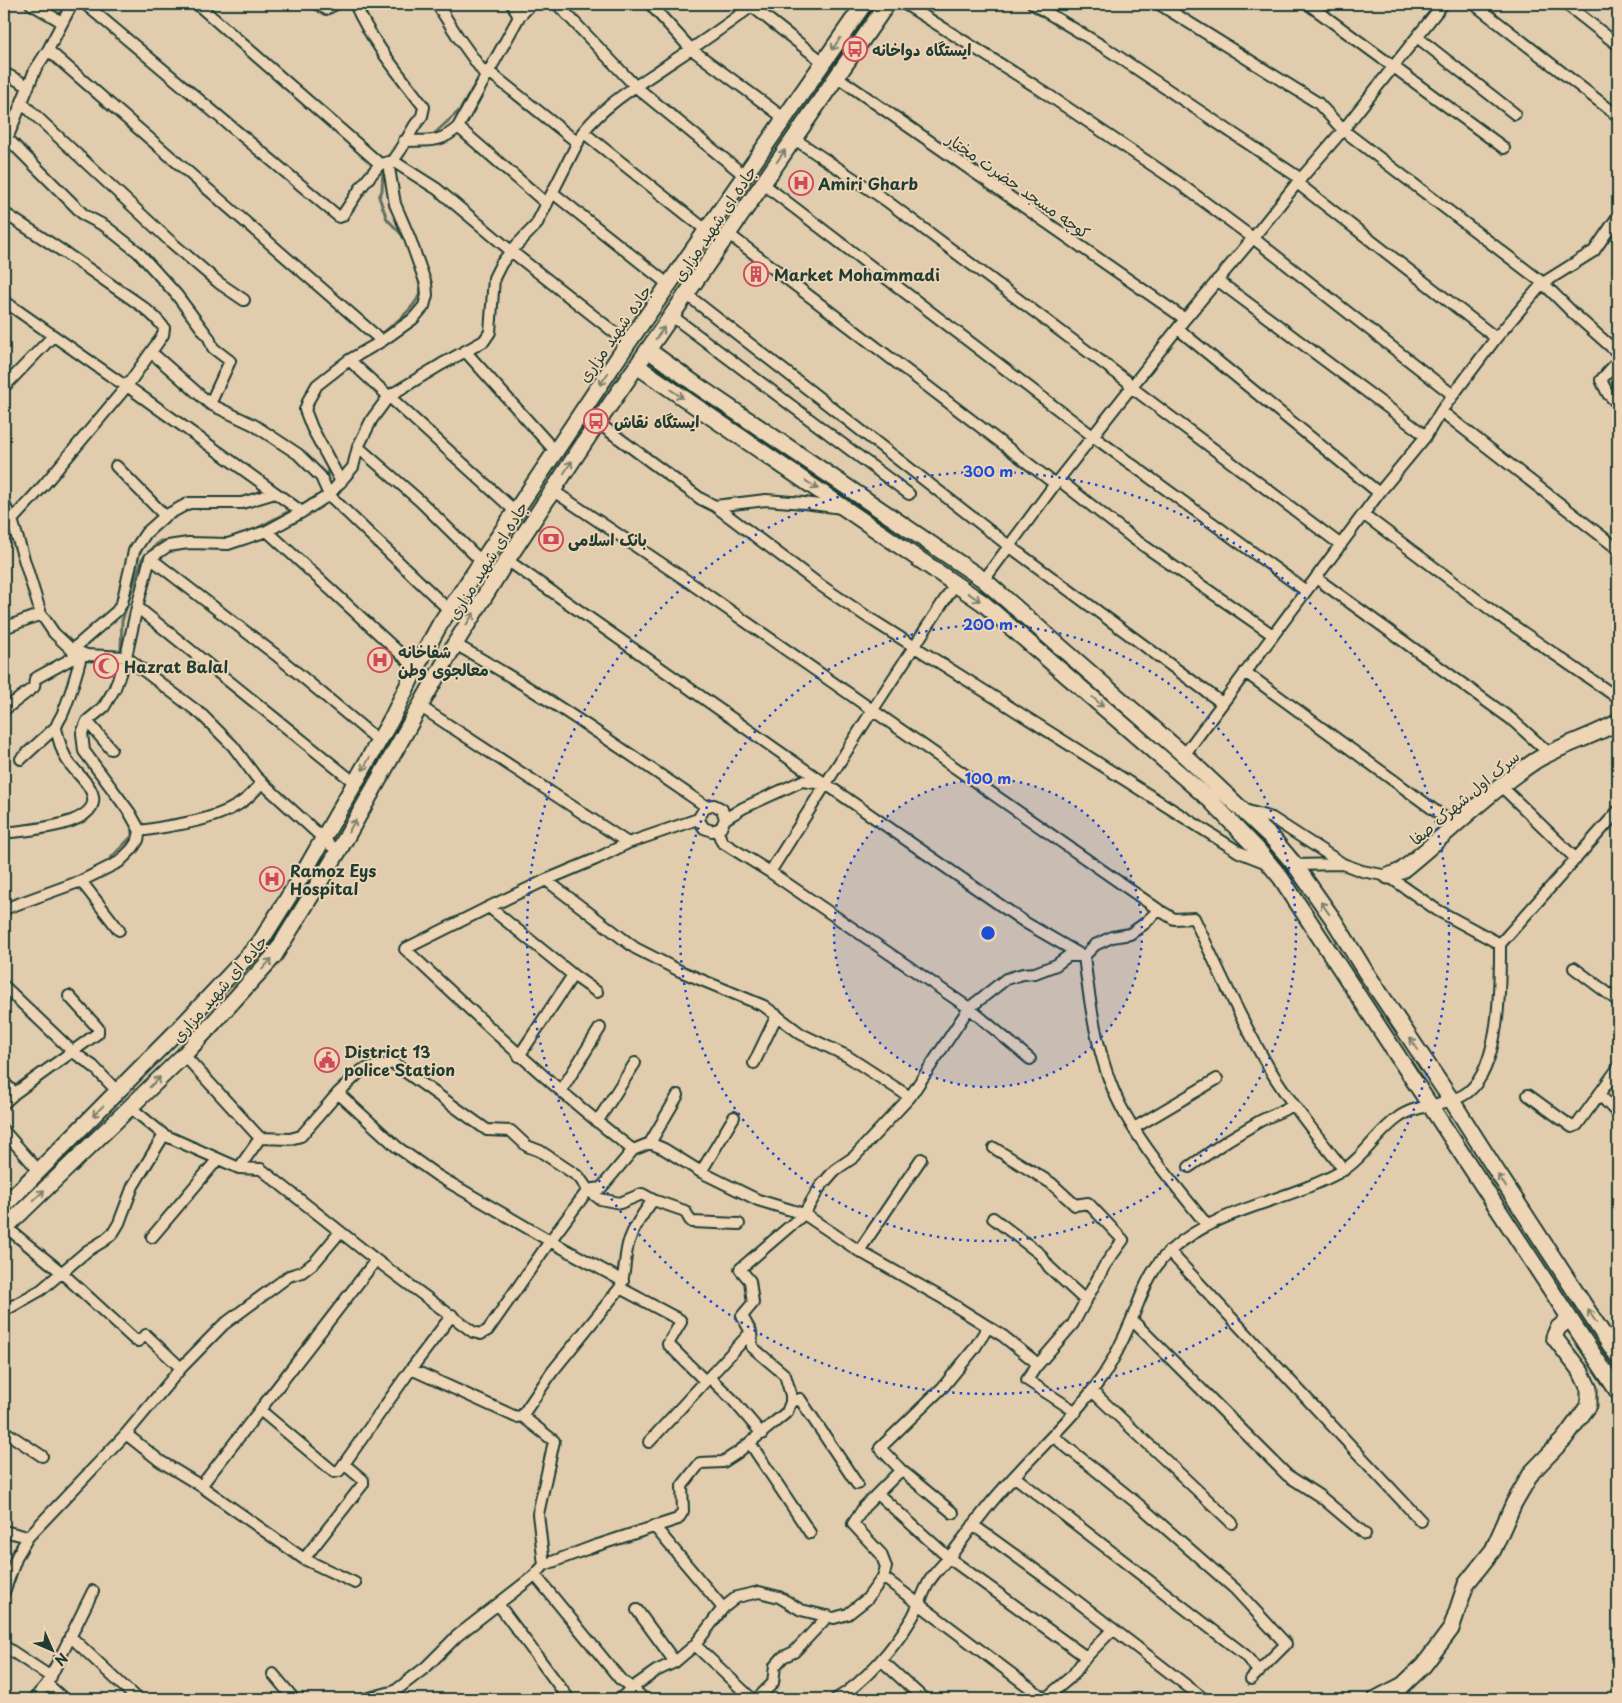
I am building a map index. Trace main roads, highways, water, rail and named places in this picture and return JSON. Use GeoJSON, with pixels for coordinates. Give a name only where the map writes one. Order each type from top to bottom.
{"type":"FeatureCollection","features":[{"type":"Feature","properties":{"kind":"main road","name":"جاده شهید مزاری"},"geometry":{"type":"LineString","coordinates":[[406,690],[416,668],[449,610],[555,451],[864,4]]}},
{"type":"Feature","properties":{"kind":"main road","name":"جاده ای شهید مزاری"},"geometry":{"type":"LineString","coordinates":[[5,1228],[184,1055],[274,956],[338,852],[455,644],[552,490],[727,233],[887,4]]}},
{"type":"Feature","properties":{"kind":"main road"},"geometry":{"type":"LineString","coordinates":[[648,350],[984,580],[1184,755],[1273,839],[1295,865],[1333,919],[1365,971],[1618,1357]]}},
{"type":"Feature","properties":{"kind":"main road"},"geometry":{"type":"LineString","coordinates":[[637,366],[983,603],[1209,799],[1258,850],[1281,878],[1618,1392]]}},
{"type":"Feature","properties":{"kind":"main road","name":"جاده ای شهید مزاری"},"geometry":{"type":"LineString","coordinates":[[4,1206],[259,944],[303,874],[406,690]]}},
{"type":"Feature","properties":{"kind":"main road","name":"سرک اول شهرک صفا"},"geometry":{"type":"LineString","coordinates":[[1388,876],[1402,871],[1500,786],[1549,753],[1618,722]]}},
{"type":"Feature","properties":{"kind":"main road"},"geometry":{"type":"LineString","coordinates":[[1258,850],[1273,839]]}},
{"type":"Feature","properties":{"kind":"main road"},"geometry":{"type":"LineString","coordinates":[[1376,1699],[1403,1685],[1424,1665],[1451,1629],[1466,1584],[1493,1550],[1514,1503],[1532,1472],[1564,1439],[1589,1405],[1589,1389],[1581,1372],[1554,1337],[1558,1328],[1569,1319]]}},
{"type":"Feature","properties":{"kind":"waterway"},"geometry":{"type":"LineString","coordinates":[[511,21],[520,4]]}},
{"type":"Feature","properties":{"kind":"waterway"},"geometry":{"type":"LineString","coordinates":[[423,136],[434,134],[460,110],[502,37]]}},
{"type":"Feature","properties":{"kind":"waterway"},"geometry":{"type":"LineString","coordinates":[[385,161],[400,139]]}},
{"type":"Feature","properties":{"kind":"waterway"},"geometry":{"type":"LineString","coordinates":[[383,167],[382,191],[379,197],[387,219],[405,238]]}},
{"type":"Feature","properties":{"kind":"waterway"},"geometry":{"type":"LineString","coordinates":[[379,336],[411,308],[419,295],[419,281],[412,258]]}},
{"type":"Feature","properties":{"kind":"waterway"},"geometry":{"type":"LineString","coordinates":[[326,481],[329,465]]}},
{"type":"Feature","properties":{"kind":"waterway"},"geometry":{"type":"LineString","coordinates":[[298,506],[322,494]]}},
{"type":"Feature","properties":{"kind":"waterway"},"geometry":{"type":"LineString","coordinates":[[250,532],[293,509]]}},
{"type":"Feature","properties":{"kind":"waterway"},"geometry":{"type":"LineString","coordinates":[[93,710],[106,693],[116,672],[121,648],[122,621],[142,559],[160,541],[180,540]]}},
{"type":"Feature","properties":{"kind":"waterway"},"geometry":{"type":"LineString","coordinates":[[104,865],[132,836],[131,823]]}},
{"type":"Feature","properties":{"kind":"place","name":"ایستگاه دواخانه"},"geometry":{"type":"Point","coordinates":[855,49]}},
{"type":"Feature","properties":{"kind":"place","name":"Amiri Gharb"},"geometry":{"type":"Point","coordinates":[801,183]}},
{"type":"Feature","properties":{"kind":"place","name":"Market Mohammadi"},"geometry":{"type":"Point","coordinates":[756,274]}},
{"type":"Feature","properties":{"kind":"place","name":"ایستگاه نقاش"},"geometry":{"type":"Point","coordinates":[596,421]}},
{"type":"Feature","properties":{"kind":"place","name":"بانک اسلامی"},"geometry":{"type":"Point","coordinates":[551,539]}},
{"type":"Feature","properties":{"kind":"place","name":"شفاخانه معالجوی وطن"},"geometry":{"type":"Point","coordinates":[380,660]}},
{"type":"Feature","properties":{"kind":"place","name":"Hazrat Balal"},"geometry":{"type":"Point","coordinates":[106,666]}},
{"type":"Feature","properties":{"kind":"place","name":"Ramoz Eys Hospital"},"geometry":{"type":"Point","coordinates":[272,879]}},
{"type":"Feature","properties":{"kind":"place","name":"District 13 police Station"},"geometry":{"type":"Point","coordinates":[327,1060]}}]}
